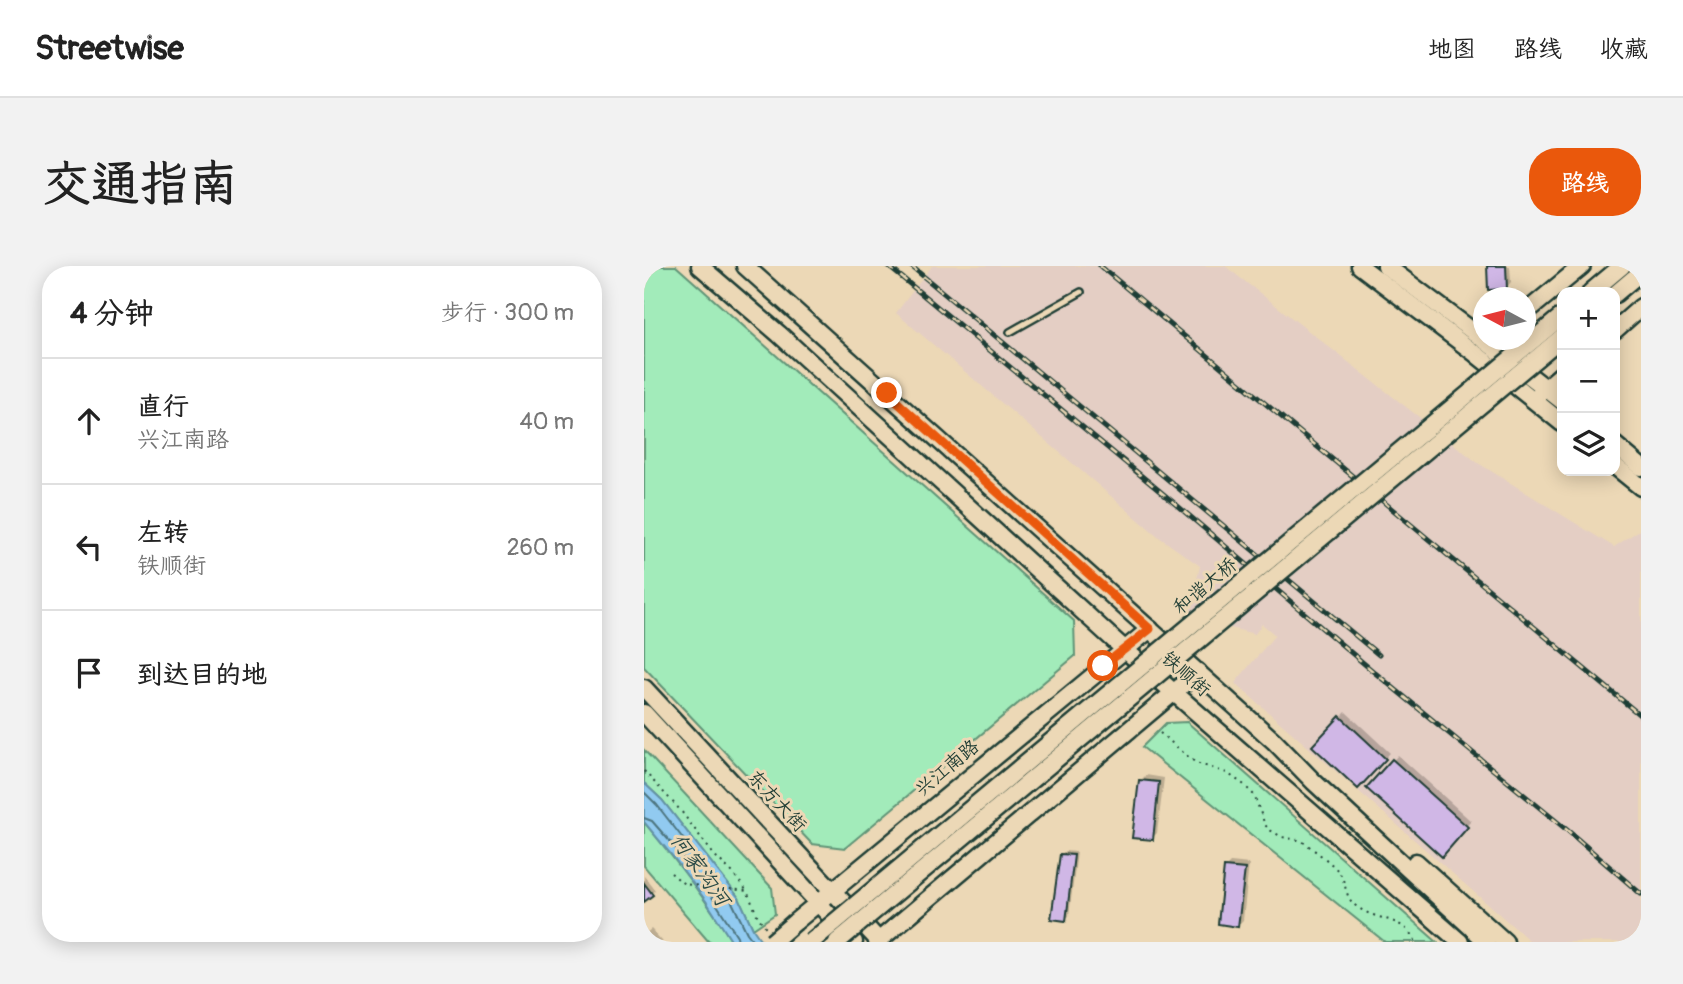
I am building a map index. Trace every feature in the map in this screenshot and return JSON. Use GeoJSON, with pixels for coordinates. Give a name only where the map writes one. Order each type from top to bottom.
{"type":"FeatureCollection","features":[{"type":"Feature","properties":{"kind":"main road","name":"铁顺街"},"geometry":{"type":"LineString","coordinates":[[700,266],[779,334],[1124,649],[1460,942]]}},
{"type":"Feature","properties":{"kind":"main road","name":"铁顺街"},"geometry":{"type":"LineString","coordinates":[[745,266],[1274,741],[1314,782],[1487,942]]}},
{"type":"Feature","properties":{"kind":"main road"},"geometry":{"type":"LineString","coordinates":[[1360,266],[1473,336]]}},
{"type":"Feature","properties":{"kind":"main road"},"geometry":{"type":"LineString","coordinates":[[1386,266],[1473,334]]}},
{"type":"Feature","properties":{"kind":"main road"},"geometry":{"type":"LineString","coordinates":[[1536,304],[1582,266]]}},
{"type":"Feature","properties":{"kind":"main road"},"geometry":{"type":"LineString","coordinates":[[1597,287],[1622,266]]}},
{"type":"Feature","properties":{"kind":"main road"},"geometry":{"type":"LineString","coordinates":[[1620,290],[1641,272]]}},
{"type":"Feature","properties":{"kind":"main road"},"geometry":{"type":"LineString","coordinates":[[1620,326],[1641,307]]}},
{"type":"Feature","properties":{"kind":"main road","name":"和谐大桥"},"geometry":{"type":"LineString","coordinates":[[811,942],[1557,320]]}},
{"type":"Feature","properties":{"kind":"main road","name":"和谐大桥"},"geometry":{"type":"LineString","coordinates":[[836,942],[1557,341]]}},
{"type":"Feature","properties":{"kind":"main road"},"geometry":{"type":"LineString","coordinates":[[1491,350],[1534,400],[1557,419]]}},
{"type":"Feature","properties":{"kind":"main road"},"geometry":{"type":"LineString","coordinates":[[1494,350],[1557,397]]}},
{"type":"Feature","properties":{"kind":"main road"},"geometry":{"type":"LineString","coordinates":[[1534,400],[1557,378]]}},
{"type":"Feature","properties":{"kind":"main road"},"geometry":{"type":"LineString","coordinates":[[1620,449],[1641,467]]}},
{"type":"Feature","properties":{"kind":"main road"},"geometry":{"type":"LineString","coordinates":[[1620,470],[1641,488]]}},
{"type":"Feature","properties":{"kind":"main road","name":"兴江南路"},"geometry":{"type":"LineString","coordinates":[[771,938],[795,922],[1150,629]]}},
{"type":"Feature","properties":{"kind":"main road"},"geometry":{"type":"LineString","coordinates":[[878,942],[1198,672]]}},
{"type":"Feature","properties":{"kind":"main road","name":"东方大街"},"geometry":{"type":"LineString","coordinates":[[644,688],[878,942]]}},
{"type":"Feature","properties":{"kind":"main road","name":"东方大街"},"geometry":{"type":"LineString","coordinates":[[644,713],[854,942]]}},
{"type":"Feature","properties":{"kind":"main road"},"geometry":{"type":"LineString","coordinates":[[1274,741],[1367,818],[1505,942]]}},
{"type":"Feature","properties":{"kind":"lane"},"geometry":{"type":"LineString","coordinates":[[1010,332],[1081,292]]}},
{"type":"Feature","properties":{"kind":"path"},"geometry":{"type":"LineString","coordinates":[[1160,733],[1196,763],[1236,778],[1254,795],[1262,820],[1270,830],[1282,837],[1305,843],[1338,870],[1352,903],[1367,914],[1398,922],[1416,942]]}},
{"type":"Feature","properties":{"kind":"path"},"geometry":{"type":"LineString","coordinates":[[644,772],[741,882],[771,938]]}},
{"type":"Feature","properties":{"kind":"path"},"geometry":{"type":"LineString","coordinates":[[671,873],[684,884],[747,891]]}},
{"type":"Feature","properties":{"kind":"shaded area"},"geometry":{"type":"Polygon","coordinates":[[[932,266],[1225,266],[1478,463],[1614,547],[1641,529],[1641,942],[1531,942],[1235,683],[1275,635],[1262,624],[1255,634],[1188,618],[1200,566],[1159,537],[896,313],[932,266]]]}},
{"type":"Feature","properties":{"kind":"green space"},"geometry":{"type":"Polygon","coordinates":[[[644,266],[676,266],[1074,621],[1075,656],[845,848],[812,844],[644,667],[644,266]]]}},
{"type":"Feature","properties":{"kind":"green space"},"geometry":{"type":"Polygon","coordinates":[[[1187,722],[1437,942],[1385,942],[1142,747],[1166,723],[1187,722]]]}},
{"type":"Feature","properties":{"kind":"green space"},"geometry":{"type":"Polygon","coordinates":[[[644,750],[772,888],[775,914],[753,929],[739,898],[662,800],[644,783],[644,750]]]}},
{"type":"Feature","properties":{"kind":"green space"},"geometry":{"type":"Polygon","coordinates":[[[644,822],[712,910],[732,942],[709,942],[644,866],[644,822]]]}},
{"type":"Feature","properties":{"kind":"water","name":"何家沟河"},"geometry":{"type":"Polygon","coordinates":[[[644,783],[662,800],[739,898],[762,942],[732,942],[706,901],[644,822],[644,783]]]}},
{"type":"Feature","properties":{"kind":"building"},"geometry":{"type":"Polygon","coordinates":[[[1487,266],[1506,266],[1507,287],[1488,287],[1487,266]]]}},
{"type":"Feature","properties":{"kind":"building"},"geometry":{"type":"Polygon","coordinates":[[[1340,716],[1386,759],[1358,789],[1312,746],[1340,716]]]}},
{"type":"Feature","properties":{"kind":"building"},"geometry":{"type":"Polygon","coordinates":[[[1392,759],[1468,827],[1442,857],[1366,788],[1392,759]]]}},
{"type":"Feature","properties":{"kind":"building"},"geometry":{"type":"Polygon","coordinates":[[[1139,780],[1159,782],[1153,840],[1132,838],[1139,780]]]}},
{"type":"Feature","properties":{"kind":"building"},"geometry":{"type":"Polygon","coordinates":[[[1060,854],[1074,855],[1066,921],[1051,919],[1060,854]]]}},
{"type":"Feature","properties":{"kind":"building"},"geometry":{"type":"Polygon","coordinates":[[[1224,867],[1245,869],[1238,927],[1218,924],[1224,867]]]}},
{"type":"Feature","properties":{"kind":"building"},"geometry":{"type":"Polygon","coordinates":[[[644,883],[653,895],[644,902],[644,883]]]}},
{"type":"Feature","properties":{"kind":"railway"},"geometry":{"type":"LineString","coordinates":[[888,266],[1641,894]]}},
{"type":"Feature","properties":{"kind":"railway"},"geometry":{"type":"LineString","coordinates":[[911,266],[1379,655]]}},
{"type":"Feature","properties":{"kind":"railway"},"geometry":{"type":"LineString","coordinates":[[1100,266],[1641,716]]}},
{"type":"Feature","properties":{"kind":"route"},"geometry":{"type":"LineString","coordinates":[[887,393],[1150,629],[1103,666]]}}]}
